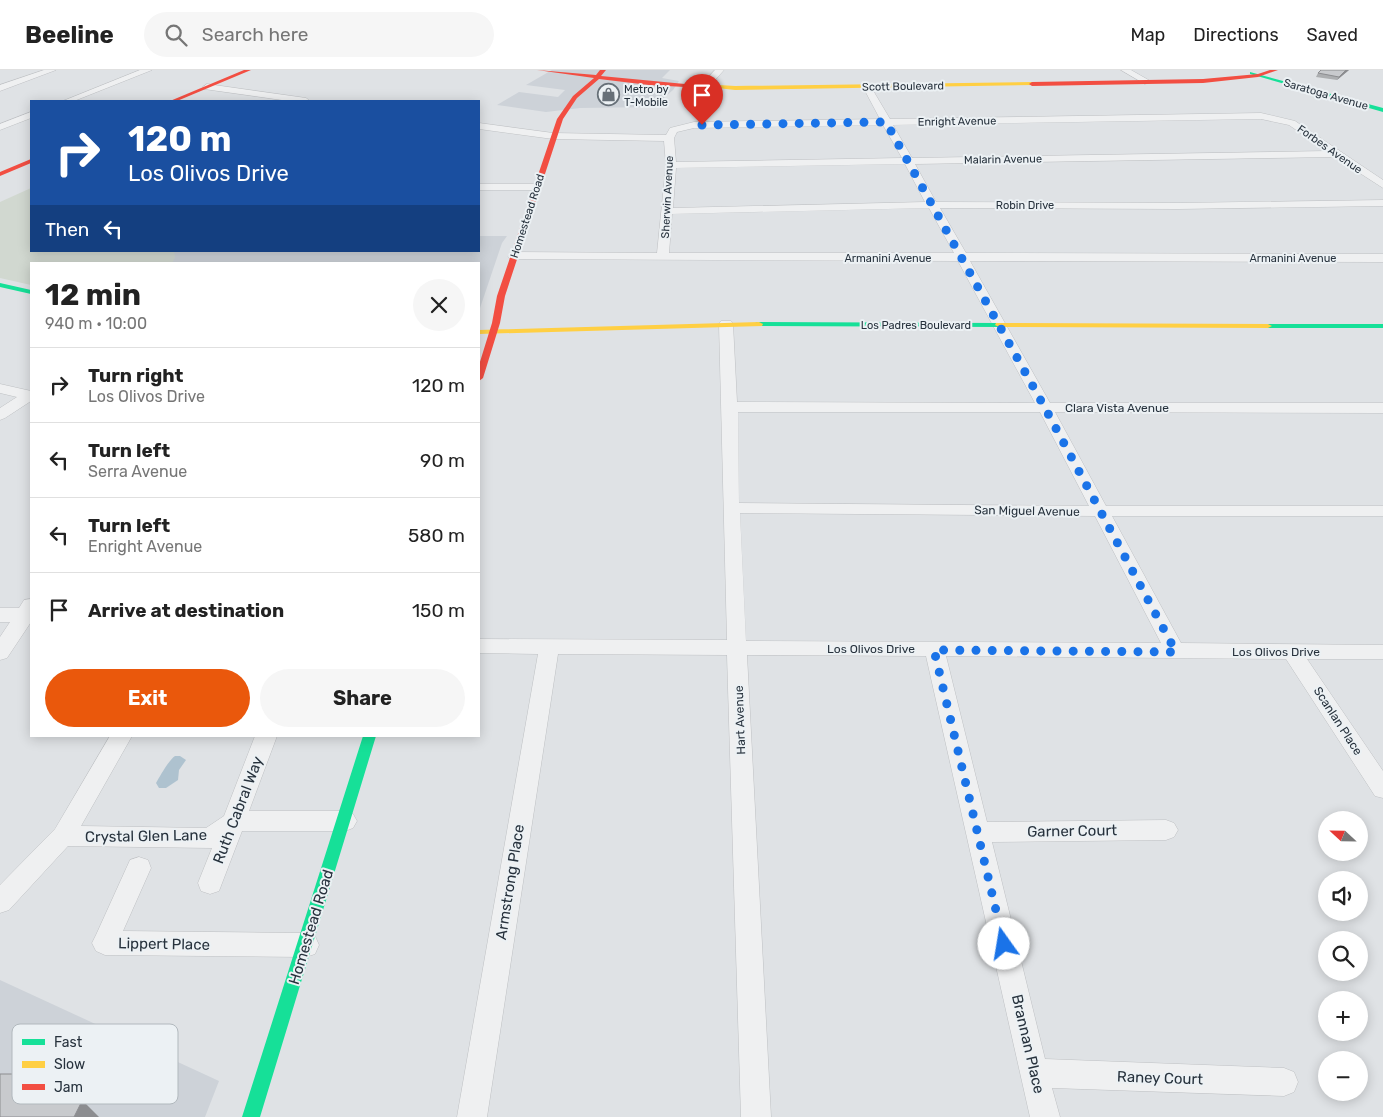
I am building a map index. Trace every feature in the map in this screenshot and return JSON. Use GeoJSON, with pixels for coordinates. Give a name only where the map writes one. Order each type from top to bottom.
{"type":"FeatureCollection","features":[{"type":"Feature","properties":{"kind":"main road"},"geometry":{"type":"LineString","coordinates":[[175,100],[248,70]]}},
{"type":"Feature","properties":{"kind":"main road","name":"Scott Boulevard"},"geometry":{"type":"LineString","coordinates":[[540,70],[600,74],[703,88],[868,87],[1223,80],[1264,72]]}},
{"type":"Feature","properties":{"kind":"main road","name":"Saratoga Avenue"},"geometry":{"type":"LineString","coordinates":[[1240,70],[1264,72],[1383,105]]}},
{"type":"Feature","properties":{"kind":"main road","name":"Saratoga Avenue"},"geometry":{"type":"LineString","coordinates":[[1264,72],[1383,110]]}},
{"type":"Feature","properties":{"kind":"main road","name":"Homestead Road"},"geometry":{"type":"LineString","coordinates":[[480,375],[493,332],[500,296],[554,136],[568,106],[600,74]]}},
{"type":"Feature","properties":{"kind":"main road"},"geometry":{"type":"LineString","coordinates":[[0,174],[30,161]]}},
{"type":"Feature","properties":{"kind":"main road"},"geometry":{"type":"LineString","coordinates":[[0,285],[30,292]]}},
{"type":"Feature","properties":{"kind":"main road","name":"Los Padres Boulevard"},"geometry":{"type":"LineString","coordinates":[[480,332],[568,331],[677,324],[1383,326]]}},
{"type":"Feature","properties":{"kind":"main road","name":"Homestead Road"},"geometry":{"type":"LineString","coordinates":[[251,1117],[306,946],[370,737]]}},
{"type":"Feature","properties":{"kind":"street"},"geometry":{"type":"LineString","coordinates":[[0,88],[52,70]]}},
{"type":"Feature","properties":{"kind":"street"},"geometry":{"type":"LineString","coordinates":[[70,100],[148,70]]}},
{"type":"Feature","properties":{"kind":"street"},"geometry":{"type":"LineString","coordinates":[[703,88],[720,70]]}},
{"type":"Feature","properties":{"kind":"street"},"geometry":{"type":"LineString","coordinates":[[1125,70],[1148,82]]}},
{"type":"Feature","properties":{"kind":"street"},"geometry":{"type":"LineString","coordinates":[[207,87],[299,100]]}},
{"type":"Feature","properties":{"kind":"street"},"geometry":{"type":"LineString","coordinates":[[868,87],[907,161],[934,205],[961,258],[1045,408],[1176,652]]}},
{"type":"Feature","properties":{"kind":"street"},"geometry":{"type":"LineString","coordinates":[[0,127],[30,115]]}},
{"type":"Feature","properties":{"kind":"street","name":"Enright Avenue"},"geometry":{"type":"LineString","coordinates":[[669,138],[673,130],[694,125],[1261,116],[1275,118]]}},
{"type":"Feature","properties":{"kind":"street","name":"Forbes Avenue"},"geometry":{"type":"LineString","coordinates":[[1275,118],[1292,122],[1383,185]]}},
{"type":"Feature","properties":{"kind":"street"},"geometry":{"type":"LineString","coordinates":[[480,126],[554,136],[669,138]]}},
{"type":"Feature","properties":{"kind":"street","name":"Sherwin Avenue"},"geometry":{"type":"LineString","coordinates":[[663,257],[671,165],[669,138]]}},
{"type":"Feature","properties":{"kind":"street","name":"Malarin Avenue"},"geometry":{"type":"LineString","coordinates":[[671,165],[1336,154]]}},
{"type":"Feature","properties":{"kind":"street"},"geometry":{"type":"LineString","coordinates":[[480,187],[536,188]]}},
{"type":"Feature","properties":{"kind":"street","name":"Robin Drive"},"geometry":{"type":"LineString","coordinates":[[667,211],[934,205],[1178,206],[1383,203]]}},
{"type":"Feature","properties":{"kind":"street","name":"Armanini Avenue"},"geometry":{"type":"LineString","coordinates":[[514,256],[1383,258]]}},
{"type":"Feature","properties":{"kind":"street","name":"Hart Avenue"},"geometry":{"type":"LineString","coordinates":[[726,324],[730,407],[731,508],[756,1117]]}},
{"type":"Feature","properties":{"kind":"street"},"geometry":{"type":"LineString","coordinates":[[0,388],[30,396]]}},
{"type":"Feature","properties":{"kind":"street"},"geometry":{"type":"LineString","coordinates":[[0,415],[30,397]]}},
{"type":"Feature","properties":{"kind":"street","name":"Clara Vista Avenue"},"geometry":{"type":"LineString","coordinates":[[730,407],[1383,408]]}},
{"type":"Feature","properties":{"kind":"street","name":"San Miguel Avenue"},"geometry":{"type":"LineString","coordinates":[[731,508],[1383,511]]}},
{"type":"Feature","properties":{"kind":"street"},"geometry":{"type":"LineString","coordinates":[[0,615],[29,611]]}},
{"type":"Feature","properties":{"kind":"street"},"geometry":{"type":"LineString","coordinates":[[0,653],[29,611]]}},
{"type":"Feature","properties":{"kind":"street","name":"Los Olivos Drive"},"geometry":{"type":"LineString","coordinates":[[480,646],[1383,652]]}},
{"type":"Feature","properties":{"kind":"street","name":"Armstrong Place"},"geometry":{"type":"LineString","coordinates":[[472,1117],[549,647]]}},
{"type":"Feature","properties":{"kind":"street","name":"Brannan Place"},"geometry":{"type":"LineString","coordinates":[[934,650],[1045,1117]]}},
{"type":"Feature","properties":{"kind":"street","name":"Scanlan Place"},"geometry":{"type":"LineString","coordinates":[[1292,652],[1383,790]]}},
{"type":"Feature","properties":{"kind":"street"},"geometry":{"type":"LineString","coordinates":[[0,902],[63,836],[120,737]]}},
{"type":"Feature","properties":{"kind":"street","name":"Ruth Cabral Way"},"geometry":{"type":"LineString","coordinates":[[210,884],[266,737]]}},
{"type":"Feature","properties":{"kind":"street"},"geometry":{"type":"LineString","coordinates":[[234,820],[345,821]]}},
{"type":"Feature","properties":{"kind":"street","name":"Crystal Glen Lane"},"geometry":{"type":"LineString","coordinates":[[63,836],[210,838],[234,820]]}},
{"type":"Feature","properties":{"kind":"street","name":"Garner Court"},"geometry":{"type":"LineString","coordinates":[[978,832],[1166,830]]}},
{"type":"Feature","properties":{"kind":"street","name":"Lippert Place"},"geometry":{"type":"LineString","coordinates":[[139,868],[105,944],[306,946]]}},
{"type":"Feature","properties":{"kind":"street","name":"Raney Court"},"geometry":{"type":"LineString","coordinates":[[1035,1073],[1284,1082]]}},
{"type":"Feature","properties":{"kind":"shaded area"},"geometry":{"type":"Polygon","coordinates":[[[552,70],[670,70],[662,78],[679,81],[673,90],[653,107],[580,108],[546,112],[497,105],[519,92],[558,97],[565,90],[526,85],[552,70]]]}},
{"type":"Feature","properties":{"kind":"shaded area"},"geometry":{"type":"Polygon","coordinates":[[[30,188],[30,252],[174,252],[175,257],[173,262],[30,262],[30,285],[0,278],[0,202],[30,188]]]}},
{"type":"Feature","properties":{"kind":"shaded area"},"geometry":{"type":"Polygon","coordinates":[[[480,236],[507,236],[502,243],[480,308],[480,262],[87,262],[106,252],[480,252],[480,236]]]}},
{"type":"Feature","properties":{"kind":"shaded area"},"geometry":{"type":"Polygon","coordinates":[[[0,980],[95,1024],[12,1024],[12,1104],[178,1104],[178,1062],[219,1081],[205,1117],[0,1117],[0,980]]]}},
{"type":"Feature","properties":{"kind":"water"},"geometry":{"type":"Polygon","coordinates":[[[175,756],[180,756],[186,760],[179,770],[178,780],[166,788],[159,788],[156,783],[167,764],[175,756]]]}},
{"type":"Feature","properties":{"kind":"building"},"geometry":{"type":"Polygon","coordinates":[[[1321,70],[1346,70],[1339,77],[1318,73],[1321,70]]]}},
{"type":"Feature","properties":{"kind":"building"},"geometry":{"type":"Polygon","coordinates":[[[0,1074],[12,1074],[12,1104],[80,1104],[74,1117],[0,1117],[0,1074]]]}},
{"type":"Feature","properties":{"kind":"traffic: fast"},"geometry":{"type":"LineString","coordinates":[[1252,73],[1383,110]]}},
{"type":"Feature","properties":{"kind":"traffic: fast"},"geometry":{"type":"LineString","coordinates":[[0,285],[30,292]]}},
{"type":"Feature","properties":{"kind":"traffic: fast"},"geometry":{"type":"LineString","coordinates":[[759,324],[999,325]]}},
{"type":"Feature","properties":{"kind":"traffic: fast"},"geometry":{"type":"LineString","coordinates":[[1268,326],[1383,326]]}},
{"type":"Feature","properties":{"kind":"traffic: fast"},"geometry":{"type":"LineString","coordinates":[[251,1117],[370,737]]}},
{"type":"Feature","properties":{"kind":"traffic: slow"},"geometry":{"type":"LineString","coordinates":[[703,86],[735,88],[1032,84]]}},
{"type":"Feature","properties":{"kind":"traffic: slow"},"geometry":{"type":"LineString","coordinates":[[480,332],[759,324]]}},
{"type":"Feature","properties":{"kind":"traffic: slow"},"geometry":{"type":"LineString","coordinates":[[999,325],[1268,326]]}},
{"type":"Feature","properties":{"kind":"traffic: jam"},"geometry":{"type":"LineString","coordinates":[[175,100],[248,70]]}},
{"type":"Feature","properties":{"kind":"traffic: jam"},"geometry":{"type":"LineString","coordinates":[[540,70],[649,83],[703,86]]}},
{"type":"Feature","properties":{"kind":"traffic: jam"},"geometry":{"type":"LineString","coordinates":[[480,375],[496,323],[501,296],[560,119],[575,97],[592,83],[603,70]]}},
{"type":"Feature","properties":{"kind":"traffic: jam"},"geometry":{"type":"LineString","coordinates":[[1032,84],[1203,81],[1258,75],[1275,70]]}},
{"type":"Feature","properties":{"kind":"traffic: jam"},"geometry":{"type":"LineString","coordinates":[[0,174],[30,161]]}},
{"type":"Feature","properties":{"kind":"place","name":"Metro by T-Mobile"},"geometry":{"type":"Point","coordinates":[608,95]}},
{"type":"Feature","properties":{"kind":"route"},"geometry":{"type":"LineString","coordinates":[[702,125],[886,122],[934,205],[1176,652],[934,650],[1004,944]]}}]}
